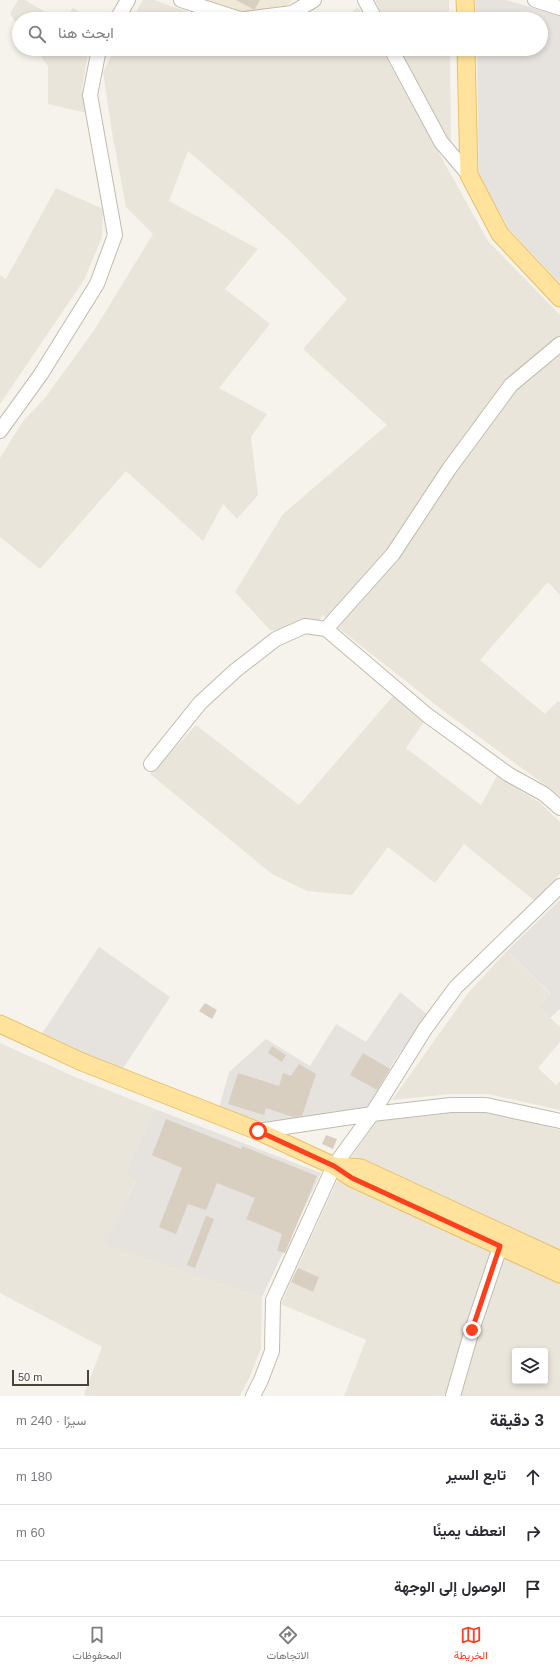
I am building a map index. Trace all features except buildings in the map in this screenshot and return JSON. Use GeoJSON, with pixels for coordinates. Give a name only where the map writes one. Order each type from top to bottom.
{"type":"FeatureCollection","features":[{"type":"Feature","properties":{"kind":"main road"},"geometry":{"type":"LineString","coordinates":[[465,0],[466,12]]}},
{"type":"Feature","properties":{"kind":"main road"},"geometry":{"type":"LineString","coordinates":[[466,56],[469,175],[500,234],[560,298]]}},
{"type":"Feature","properties":{"kind":"main road"},"geometry":{"type":"LineString","coordinates":[[0,1024],[82,1062],[258,1131],[334,1166],[352,1178],[560,1274]]}},
{"type":"Feature","properties":{"kind":"main road"},"geometry":{"type":"LineString","coordinates":[[334,1166],[361,1168],[560,1260]]}},
{"type":"Feature","properties":{"kind":"street"},"geometry":{"type":"LineString","coordinates":[[121,12],[128,0]]}},
{"type":"Feature","properties":{"kind":"street"},"geometry":{"type":"LineString","coordinates":[[181,0],[218,12]]}},
{"type":"Feature","properties":{"kind":"street"},"geometry":{"type":"LineString","coordinates":[[294,12],[314,0]]}},
{"type":"Feature","properties":{"kind":"street"},"geometry":{"type":"LineString","coordinates":[[365,0],[371,12]]}},
{"type":"Feature","properties":{"kind":"street"},"geometry":{"type":"LineString","coordinates":[[535,0],[560,8]]}},
{"type":"Feature","properties":{"kind":"street"},"geometry":{"type":"LineString","coordinates":[[0,431],[41,374],[97,284],[115,235],[90,95],[98,56]]}},
{"type":"Feature","properties":{"kind":"street"},"geometry":{"type":"LineString","coordinates":[[395,56],[441,142],[469,175]]}},
{"type":"Feature","properties":{"kind":"street"},"geometry":{"type":"LineString","coordinates":[[326,629],[393,554],[449,469],[511,385],[560,344]]}},
{"type":"Feature","properties":{"kind":"street"},"geometry":{"type":"LineString","coordinates":[[151,764],[200,703],[236,670],[276,639],[304,626],[326,629],[427,715],[508,774],[544,794],[560,808]]}},
{"type":"Feature","properties":{"kind":"street"},"geometry":{"type":"LineString","coordinates":[[253,1396],[272,1351],[273,1300],[334,1166],[372,1114],[425,1029],[456,987],[560,886]]}},
{"type":"Feature","properties":{"kind":"street"},"geometry":{"type":"LineString","coordinates":[[258,1131],[372,1114],[451,1105],[486,1105],[560,1121]]}},
{"type":"Feature","properties":{"kind":"street"},"geometry":{"type":"LineString","coordinates":[[454,1396],[472,1330],[500,1246]]}},
{"type":"Feature","properties":{"kind":"shaded area"},"geometry":{"type":"Polygon","coordinates":[[[18,0],[25,0],[45,12],[12,12],[12,17],[10,14],[18,0]]]}},
{"type":"Feature","properties":{"kind":"shaded area"},"geometry":{"type":"Polygon","coordinates":[[[143,0],[154,0],[188,12],[136,12],[143,0]]]}},
{"type":"Feature","properties":{"kind":"shaded area"},"geometry":{"type":"Polygon","coordinates":[[[194,0],[293,0],[279,11],[233,12],[194,0]]]}},
{"type":"Feature","properties":{"kind":"shaded area"},"geometry":{"type":"Polygon","coordinates":[[[375,0],[449,0],[449,12],[381,12],[375,0]]]}},
{"type":"Feature","properties":{"kind":"shaded area"},"geometry":{"type":"Polygon","coordinates":[[[475,0],[506,0],[546,12],[476,12],[475,0]]]}},
{"type":"Feature","properties":{"kind":"shaded area"},"geometry":{"type":"Polygon","coordinates":[[[358,7],[361,12],[352,12],[358,7]]]}},
{"type":"Feature","properties":{"kind":"shaded area"},"geometry":{"type":"Polygon","coordinates":[[[73,8],[79,12],[70,12],[73,8]]]}},
{"type":"Feature","properties":{"kind":"shaded area"},"geometry":{"type":"Polygon","coordinates":[[[548,12],[560,16],[560,283],[509,229],[479,175],[477,56],[548,56],[548,12]]]}},
{"type":"Feature","properties":{"kind":"shaded area"},"geometry":{"type":"Polygon","coordinates":[[[40,56],[88,56],[82,88],[87,113],[48,104],[48,66],[40,56]]]}},
{"type":"Feature","properties":{"kind":"shaded area"},"geometry":{"type":"Polygon","coordinates":[[[111,56],[385,56],[488,241],[560,315],[560,595],[548,582],[480,660],[545,714],[558,701],[560,703],[560,796],[441,709],[322,615],[315,633],[270,630],[235,592],[283,514],[387,425],[303,349],[347,299],[292,243],[188,151],[169,201],[258,249],[225,289],[270,324],[219,388],[267,414],[251,437],[258,495],[237,519],[223,504],[203,541],[126,471],[40,569],[0,537],[0,458],[23,421],[45,398],[95,329],[153,234],[126,207],[112,132],[103,72],[111,56]]]}},
{"type":"Feature","properties":{"kind":"shaded area"},"geometry":{"type":"Polygon","coordinates":[[[404,56],[450,56],[451,146],[447,141],[404,56]]]}},
{"type":"Feature","properties":{"kind":"shaded area"},"geometry":{"type":"Polygon","coordinates":[[[56,188],[103,209],[102,237],[84,280],[0,404],[0,275],[6,279],[56,188]]]}},
{"type":"Feature","properties":{"kind":"shaded area"},"geometry":{"type":"Polygon","coordinates":[[[393,696],[424,722],[406,748],[481,805],[497,776],[539,802],[560,822],[560,874],[535,901],[464,844],[435,883],[388,847],[352,895],[307,891],[272,874],[150,774],[196,725],[299,805],[393,696]]]}},
{"type":"Feature","properties":{"kind":"shaded area"},"geometry":{"type":"Polygon","coordinates":[[[560,900],[560,1009],[550,1018],[538,1007],[551,994],[507,951],[560,900]]]}},
{"type":"Feature","properties":{"kind":"shaded area"},"geometry":{"type":"Polygon","coordinates":[[[99,947],[170,997],[122,1070],[41,1035],[99,947]]]}},
{"type":"Feature","properties":{"kind":"shaded area"},"geometry":{"type":"Polygon","coordinates":[[[507,951],[551,995],[538,1007],[560,1027],[560,1042],[538,1068],[556,1085],[560,1081],[560,1110],[487,1094],[451,1094],[392,1100],[469,992],[507,951]]]}},
{"type":"Feature","properties":{"kind":"shaded area"},"geometry":{"type":"Polygon","coordinates":[[[400,992],[428,1015],[394,1061],[367,1109],[258,1123],[219,1108],[229,1072],[266,1039],[310,1066],[336,1024],[366,1042],[400,992]]]}},
{"type":"Feature","properties":{"kind":"shaded area"},"geometry":{"type":"Polygon","coordinates":[[[0,1043],[75,1077],[155,1109],[125,1174],[136,1180],[106,1244],[262,1297],[261,1349],[240,1396],[85,1396],[84,1395],[102,1347],[0,1293],[0,1043]]]}},
{"type":"Feature","properties":{"kind":"shaded area"},"geometry":{"type":"Polygon","coordinates":[[[155,1109],[321,1173],[262,1297],[105,1244],[136,1181],[125,1174],[155,1109]]]}},
{"type":"Feature","properties":{"kind":"shaded area"},"geometry":{"type":"Polygon","coordinates":[[[452,1113],[485,1113],[520,1119],[560,1130],[560,1396],[344,1396],[366,1340],[281,1304],[336,1183],[355,1152],[377,1121],[452,1113]]]}},
{"type":"Feature","properties":{"kind":"route"},"geometry":{"type":"LineString","coordinates":[[258,1131],[334,1166],[352,1178],[500,1246],[472,1330]]}}]}
